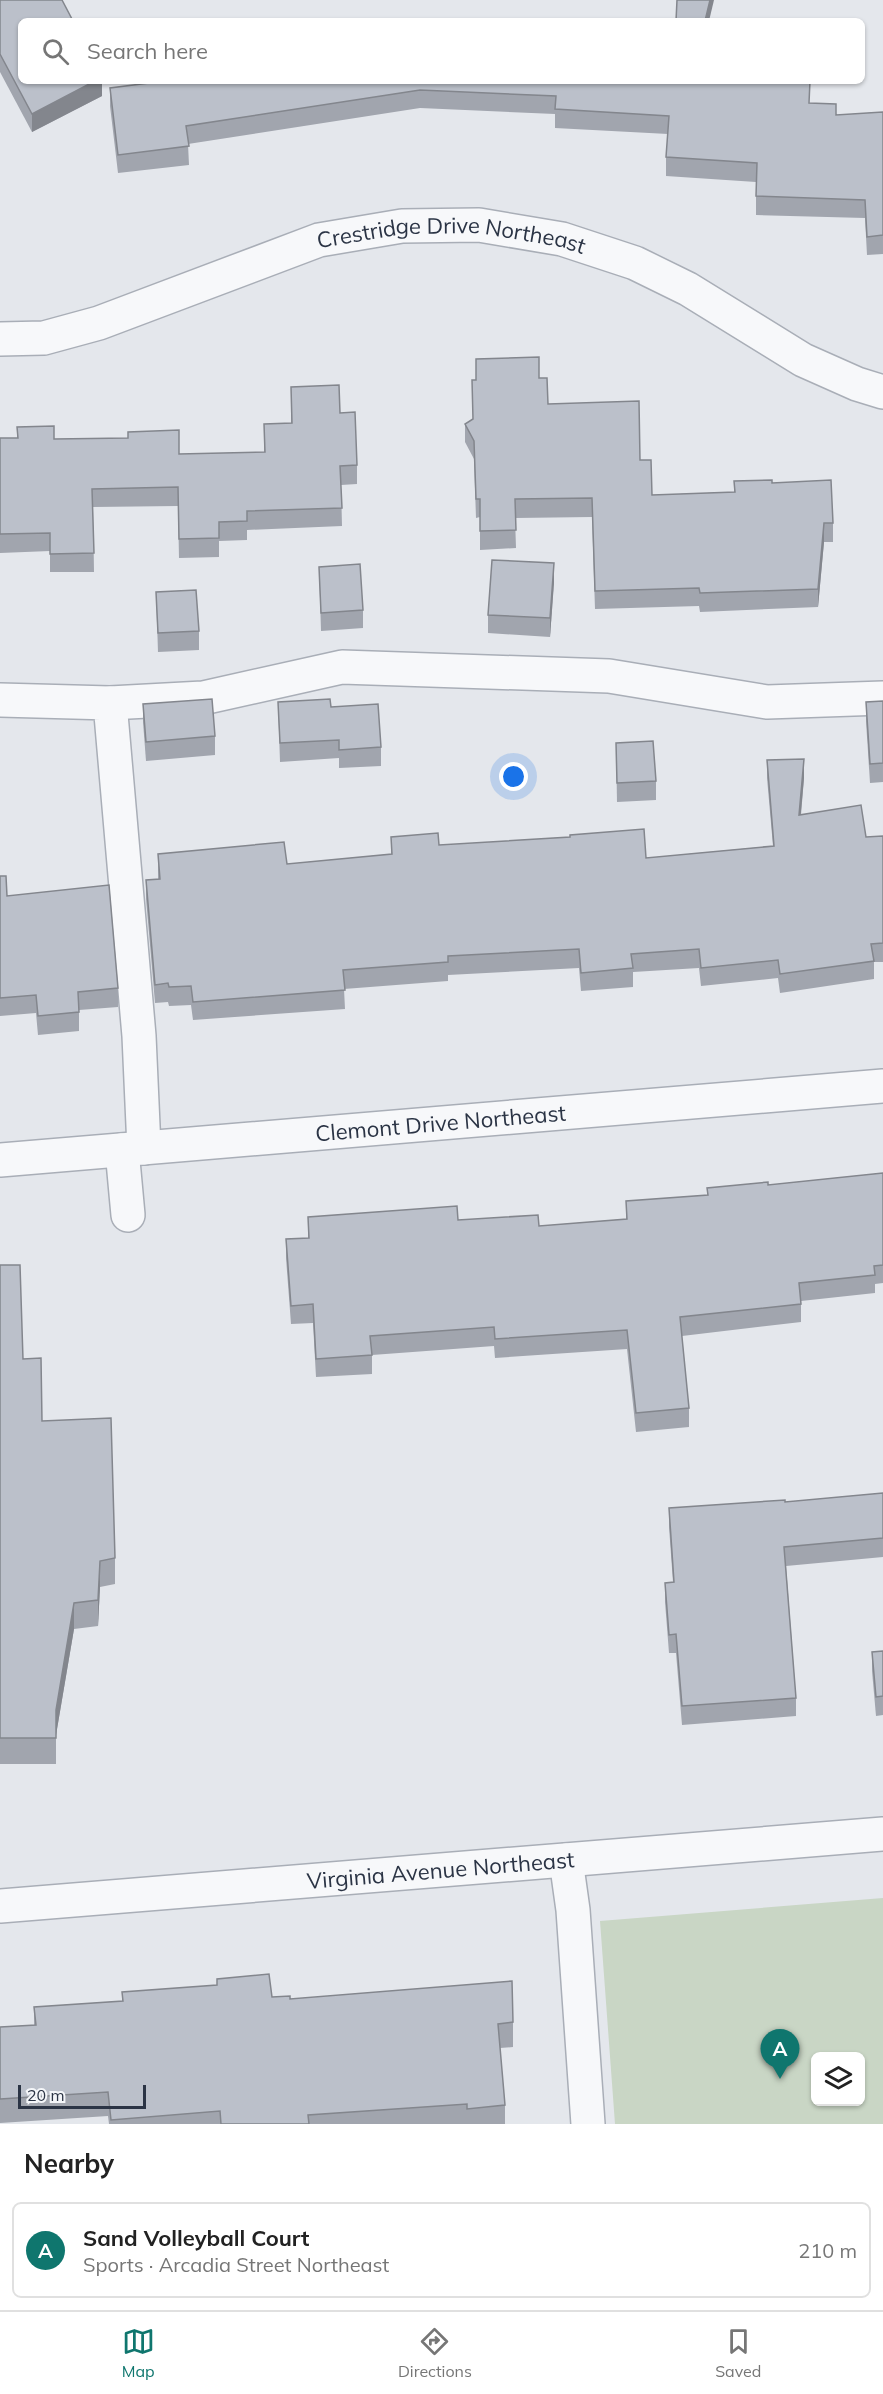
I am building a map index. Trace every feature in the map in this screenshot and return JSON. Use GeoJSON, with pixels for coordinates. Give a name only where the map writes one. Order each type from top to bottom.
{"type":"FeatureCollection","features":[{"type":"Feature","properties":{"kind":"street","name":"Crestridge Drive Northeast"},"geometry":{"type":"LineString","coordinates":[[0,339],[44,338],[99,323],[319,240],[402,226],[479,225],[562,238],[634,263],[688,290],[804,360],[857,384],[883,392]]}},
{"type":"Feature","properties":{"kind":"street"},"geometry":{"type":"LineString","coordinates":[[0,700],[110,703],[203,698],[342,666],[609,676],[767,702],[883,698]]}},
{"type":"Feature","properties":{"kind":"street"},"geometry":{"type":"LineString","coordinates":[[110,703],[139,1036],[128,1215]]}},
{"type":"Feature","properties":{"kind":"street","name":"Clemont Drive Northeast"},"geometry":{"type":"LineString","coordinates":[[0,1160],[883,1086]]}},
{"type":"Feature","properties":{"kind":"street","name":"Virginia Avenue Northeast"},"geometry":{"type":"LineString","coordinates":[[0,1906],[883,1834]]}},
{"type":"Feature","properties":{"kind":"street"},"geometry":{"type":"LineString","coordinates":[[566,1860],[573,1910],[588,2124]]}},
{"type":"Feature","properties":{"kind":"green space"},"geometry":{"type":"Polygon","coordinates":[[[883,1898],[883,2124],[615,2124],[600,1921],[883,1898]]]}},
{"type":"Feature","properties":{"kind":"building"},"geometry":{"type":"Polygon","coordinates":[[[0,0],[62,0],[71,18],[18,18],[18,84],[89,84],[32,114],[0,54],[0,0]]]}},
{"type":"Feature","properties":{"kind":"building"},"geometry":{"type":"Polygon","coordinates":[[[677,0],[710,0],[706,18],[676,18],[677,0]]]}},
{"type":"Feature","properties":{"kind":"building"},"geometry":{"type":"Polygon","coordinates":[[[141,84],[810,84],[809,103],[836,104],[836,115],[883,112],[883,235],[867,237],[865,200],[756,196],[757,163],[666,157],[669,116],[555,109],[556,96],[420,90],[186,126],[189,146],[118,155],[110,88],[141,84]]]}},
{"type":"Feature","properties":{"kind":"building"},"geometry":{"type":"Polygon","coordinates":[[[539,357],[539,378],[547,378],[548,404],[639,401],[640,460],[651,460],[652,495],[735,492],[734,481],[772,480],[772,483],[831,480],[833,523],[824,523],[818,589],[700,593],[699,588],[595,591],[592,498],[515,499],[516,530],[480,531],[480,499],[476,499],[474,441],[465,424],[473,419],[472,380],[476,380],[476,359],[539,357]]]}},
{"type":"Feature","properties":{"kind":"building"},"geometry":{"type":"Polygon","coordinates":[[[339,385],[340,413],[355,412],[357,465],[340,466],[342,508],[247,511],[247,521],[219,522],[219,538],[179,539],[178,487],[92,489],[94,553],[50,554],[50,533],[0,534],[0,438],[18,438],[17,427],[54,426],[54,439],[128,438],[128,432],[179,430],[179,454],[265,452],[264,424],[292,423],[291,387],[339,385]]]}},
{"type":"Feature","properties":{"kind":"building"},"geometry":{"type":"Polygon","coordinates":[[[492,560],[554,563],[550,618],[488,615],[492,560]]]}},
{"type":"Feature","properties":{"kind":"building"},"geometry":{"type":"Polygon","coordinates":[[[360,564],[363,610],[321,613],[319,567],[360,564]]]}},
{"type":"Feature","properties":{"kind":"building"},"geometry":{"type":"Polygon","coordinates":[[[196,590],[199,631],[158,633],[156,592],[196,590]]]}},
{"type":"Feature","properties":{"kind":"building"},"geometry":{"type":"Polygon","coordinates":[[[212,699],[215,736],[146,742],[143,704],[212,699]]]}},
{"type":"Feature","properties":{"kind":"building"},"geometry":{"type":"Polygon","coordinates":[[[330,699],[331,707],[378,704],[381,747],[339,750],[339,740],[280,743],[278,702],[330,699]]]}},
{"type":"Feature","properties":{"kind":"building"},"geometry":{"type":"Polygon","coordinates":[[[883,701],[883,763],[870,764],[866,702],[883,701]]]}},
{"type":"Feature","properties":{"kind":"building"},"geometry":{"type":"Polygon","coordinates":[[[653,741],[656,781],[617,783],[616,743],[653,741]]]}},
{"type":"Feature","properties":{"kind":"building"},"geometry":{"type":"Polygon","coordinates":[[[804,759],[799,815],[861,805],[866,837],[883,836],[883,943],[871,944],[874,961],[780,974],[778,960],[701,968],[699,949],[631,954],[633,968],[581,973],[579,949],[448,956],[448,962],[343,970],[345,990],[193,1002],[191,986],[169,987],[168,983],[155,985],[146,880],[160,879],[158,854],[284,842],[287,864],[392,854],[391,837],[438,833],[439,845],[570,837],[570,835],[644,829],[646,858],[774,846],[767,760],[804,759]]]}},
{"type":"Feature","properties":{"kind":"building"},"geometry":{"type":"Polygon","coordinates":[[[0,876],[6,876],[7,896],[109,885],[118,988],[78,992],[79,1012],[38,1016],[36,995],[0,998],[0,876]]]}},
{"type":"Feature","properties":{"kind":"building"},"geometry":{"type":"Polygon","coordinates":[[[883,1173],[883,1265],[874,1266],[875,1275],[799,1283],[801,1304],[680,1317],[689,1408],[636,1413],[627,1330],[495,1339],[494,1327],[370,1336],[372,1355],[316,1359],[313,1304],[291,1306],[286,1239],[309,1238],[308,1217],[457,1206],[458,1220],[538,1215],[539,1226],[627,1219],[626,1201],[708,1195],[707,1188],[768,1182],[768,1185],[883,1173]]]}},
{"type":"Feature","properties":{"kind":"building"},"geometry":{"type":"Polygon","coordinates":[[[0,1265],[20,1265],[23,1359],[41,1358],[42,1421],[111,1418],[115,1558],[100,1561],[98,1600],[74,1603],[56,1710],[56,1738],[0,1738],[0,1265]]]}},
{"type":"Feature","properties":{"kind":"building"},"geometry":{"type":"Polygon","coordinates":[[[883,1493],[883,1538],[784,1547],[796,1698],[682,1706],[676,1634],[669,1635],[665,1583],[674,1582],[669,1508],[785,1500],[785,1502],[883,1493]]]}},
{"type":"Feature","properties":{"kind":"building"},"geometry":{"type":"Polygon","coordinates":[[[883,1651],[883,1696],[876,1697],[872,1652],[883,1651]]]}},
{"type":"Feature","properties":{"kind":"building"},"geometry":{"type":"Polygon","coordinates":[[[269,1974],[272,1997],[290,1996],[290,1999],[512,1981],[513,2022],[498,2024],[505,2105],[467,2109],[467,2104],[308,2115],[309,2124],[221,2124],[220,2111],[111,2120],[108,2092],[0,2099],[0,2027],[36,2025],[34,2007],[123,2001],[122,1992],[217,1985],[217,1979],[269,1974]]]}},
{"type":"Feature","properties":{"kind":"place","name":"Sand Volleyball Court"},"geometry":{"type":"Point","coordinates":[780,2079]}}]}
